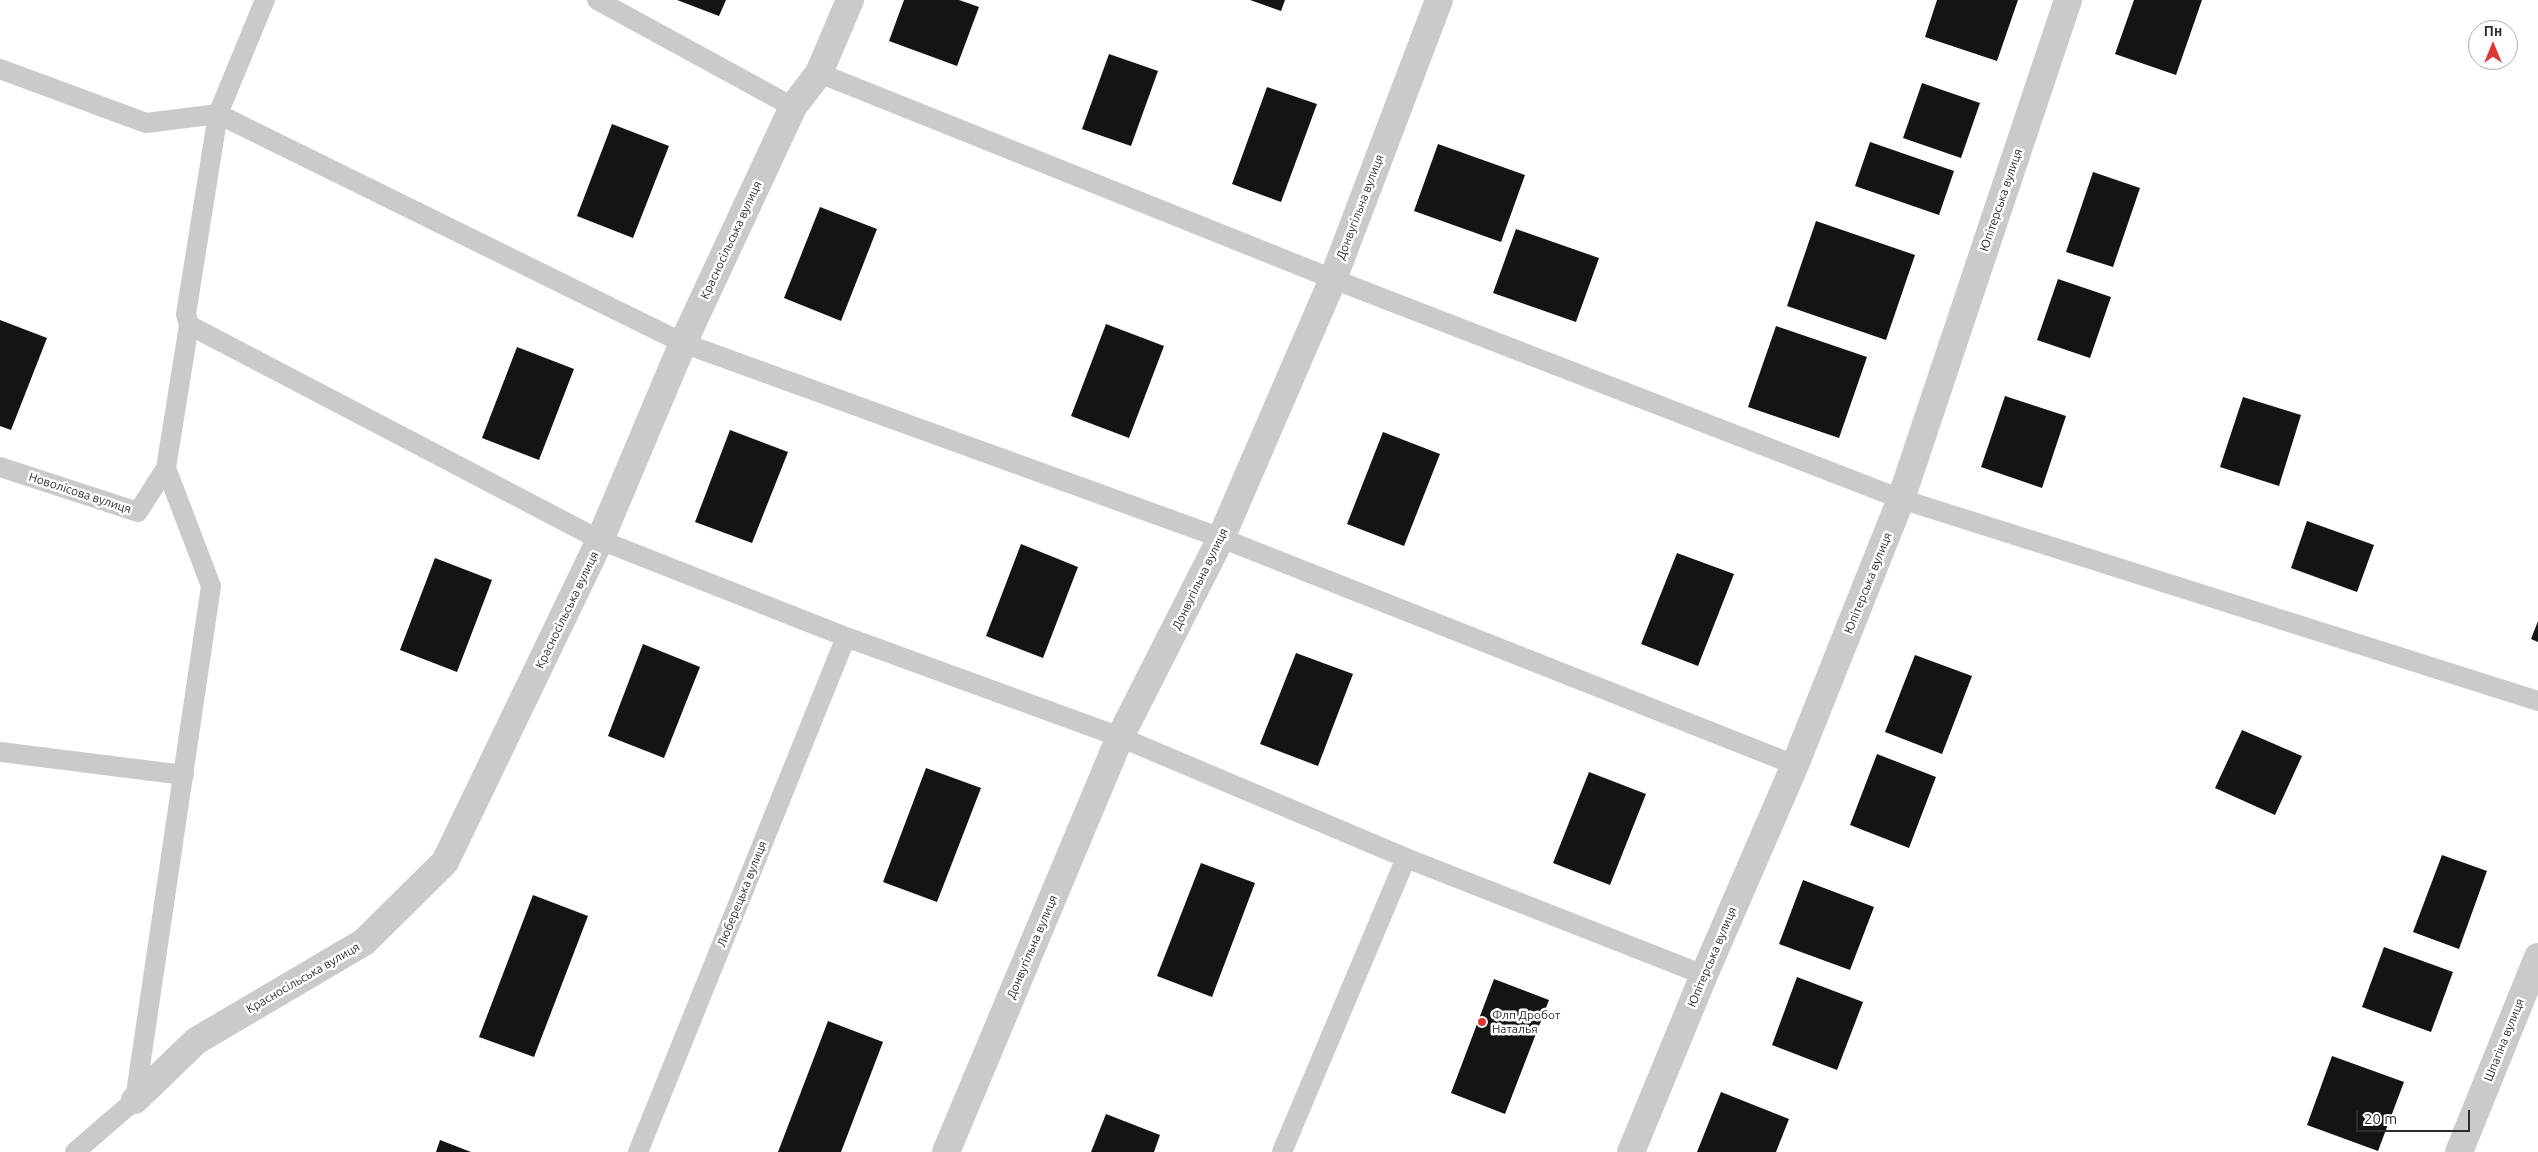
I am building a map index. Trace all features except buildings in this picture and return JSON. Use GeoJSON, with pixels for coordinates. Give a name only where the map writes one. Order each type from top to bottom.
{"type":"FeatureCollection","features":[{"type":"Feature","properties":{"kind":"street","name":"Красносільська вулиця"},"geometry":{"type":"LineString","coordinates":[[135,1100],[196,1041],[364,942],[445,862],[600,540],[683,343],[793,107],[819,73],[850,0]]}},
{"type":"Feature","properties":{"kind":"street","name":"Донвугільна вулиця"},"geometry":{"type":"LineString","coordinates":[[946,1152],[1120,737],[1221,538],[1333,279],[1439,0]]}},
{"type":"Feature","properties":{"kind":"street","name":"Юпітерська вулиця"},"geometry":{"type":"LineString","coordinates":[[1631,1152],[1704,975],[1795,765],[1901,499],[2068,0]]}},
{"type":"Feature","properties":{"kind":"street","name":"Шпагіна вулиця"},"geometry":{"type":"LineString","coordinates":[[2459,1152],[2538,957]]}},
{"type":"Feature","properties":{"kind":"lane"},"geometry":{"type":"LineString","coordinates":[[75,1152],[135,1100],[211,586],[166,468],[189,325],[186,314],[218,114],[265,0]]}},
{"type":"Feature","properties":{"kind":"lane"},"geometry":{"type":"LineString","coordinates":[[597,0],[793,107]]}},
{"type":"Feature","properties":{"kind":"lane"},"geometry":{"type":"LineString","coordinates":[[0,69],[146,123],[218,114],[683,343],[1221,538],[1795,765]]}},
{"type":"Feature","properties":{"kind":"lane"},"geometry":{"type":"LineString","coordinates":[[819,73],[1333,279],[1901,499],[2538,701]]}},
{"type":"Feature","properties":{"kind":"lane"},"geometry":{"type":"LineString","coordinates":[[189,325],[600,540],[846,637],[1120,737],[1406,858],[1704,975]]}},
{"type":"Feature","properties":{"kind":"lane","name":"Новолісова вулиця"},"geometry":{"type":"LineString","coordinates":[[0,467],[138,512],[166,468]]}},
{"type":"Feature","properties":{"kind":"lane","name":"Люберецька вулиця"},"geometry":{"type":"LineString","coordinates":[[638,1152],[846,637]]}},
{"type":"Feature","properties":{"kind":"lane"},"geometry":{"type":"LineString","coordinates":[[0,752],[184,775]]}},
{"type":"Feature","properties":{"kind":"lane"},"geometry":{"type":"LineString","coordinates":[[1282,1152],[1406,858]]}},
{"type":"Feature","properties":{"kind":"place","name":"Флп Дробот Наталья"},"geometry":{"type":"Point","coordinates":[1482,1022]}}]}
